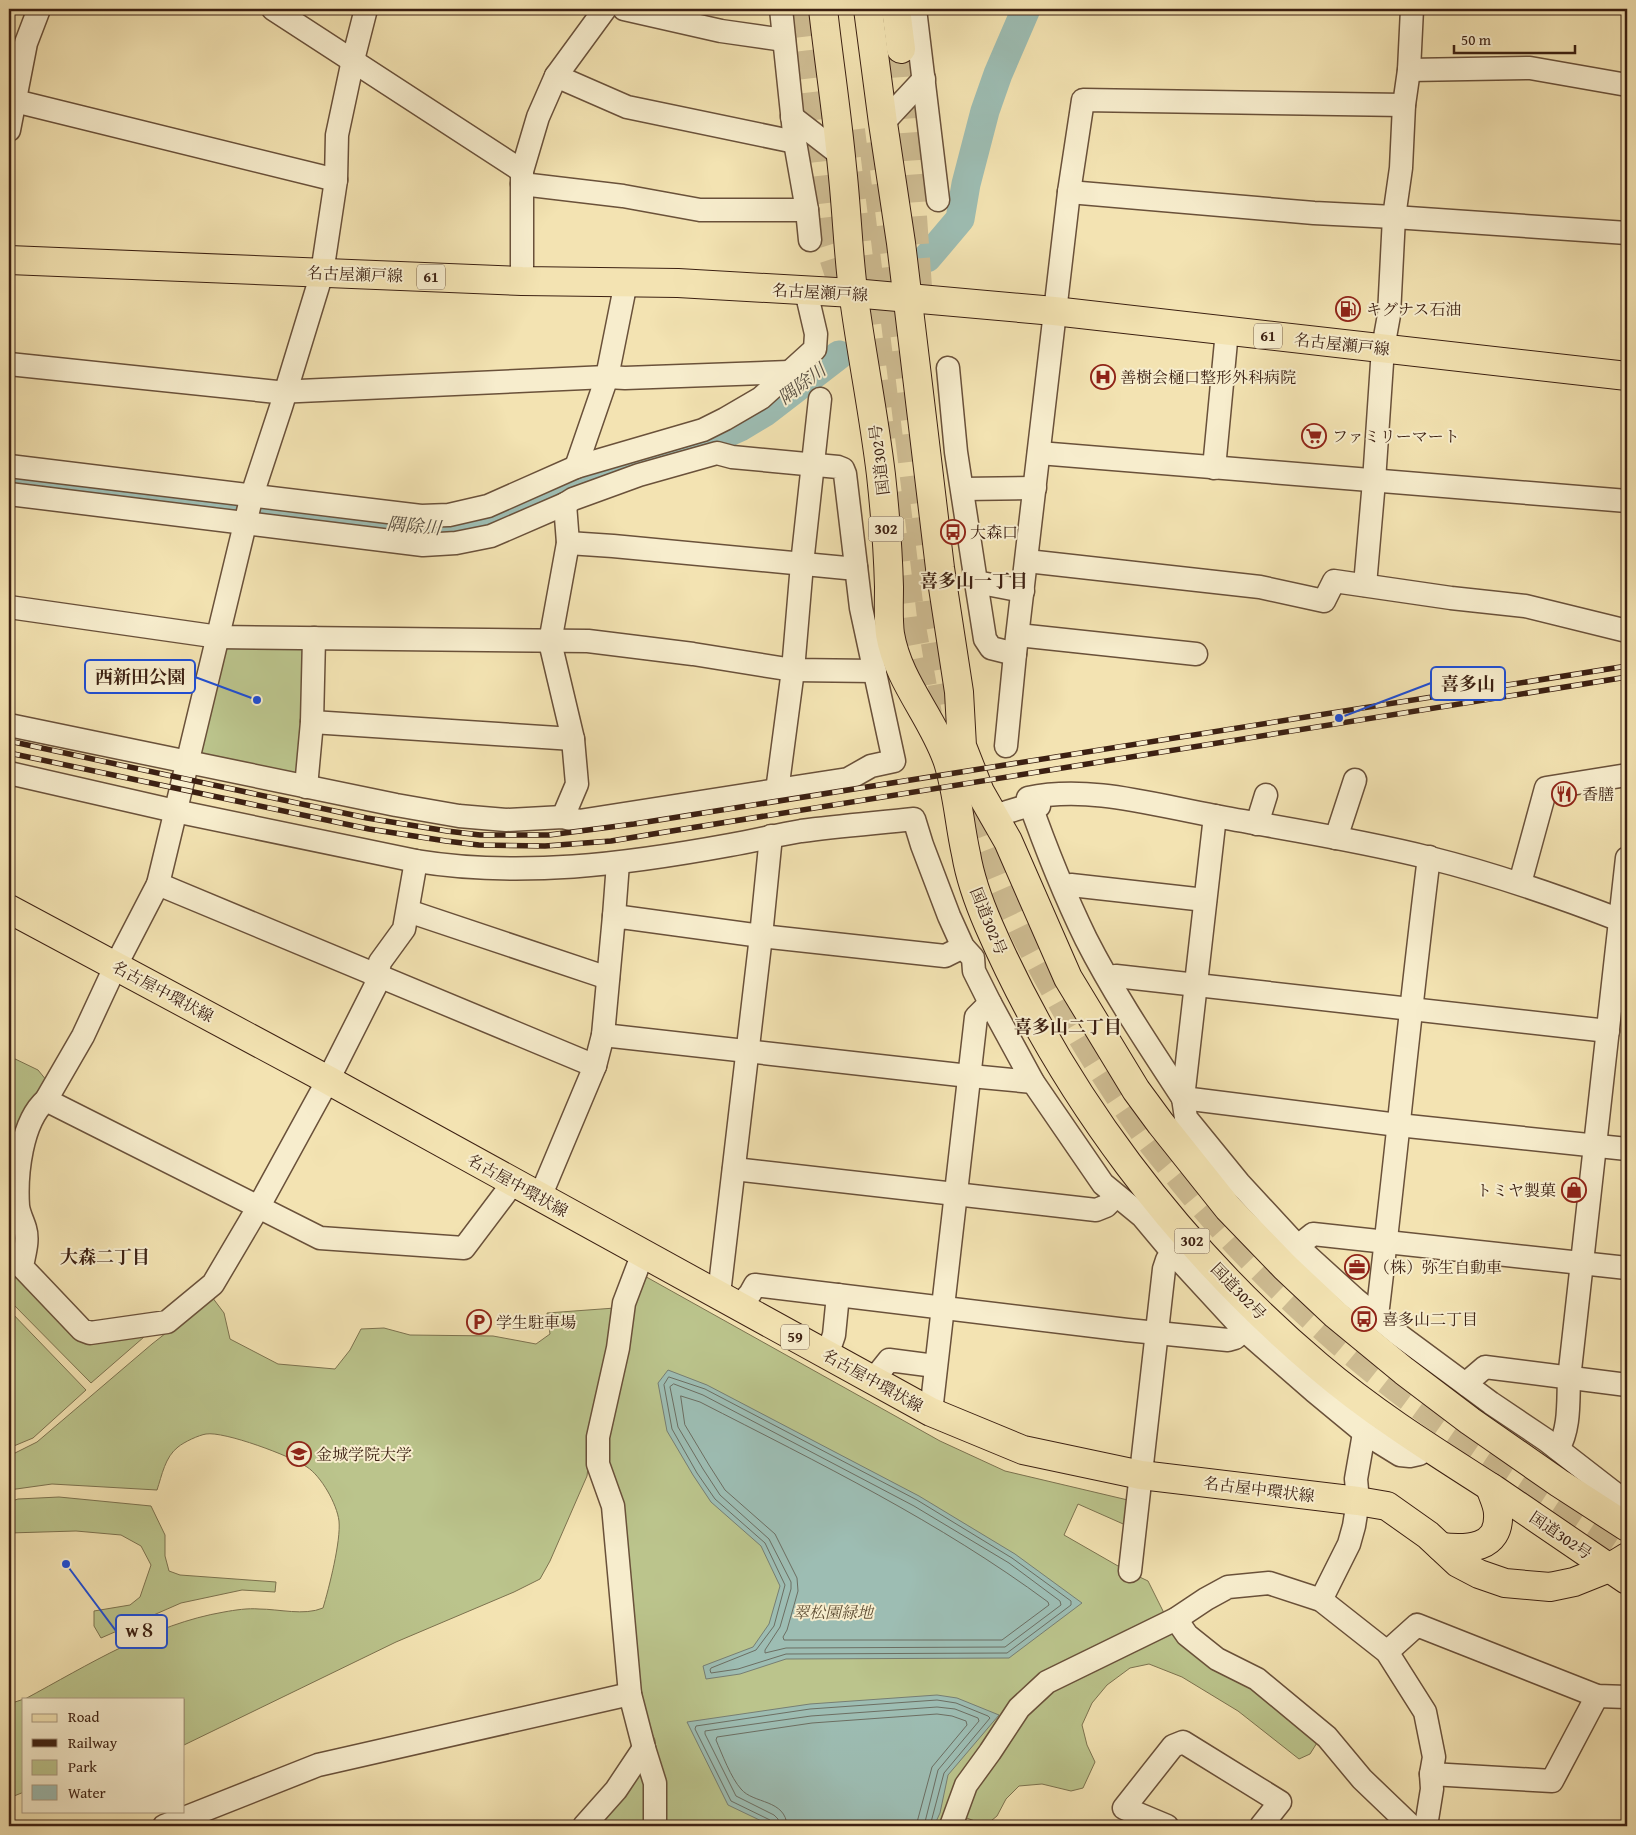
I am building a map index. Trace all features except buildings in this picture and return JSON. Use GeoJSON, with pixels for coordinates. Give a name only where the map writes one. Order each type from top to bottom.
{"type":"FeatureCollection","features":[{"type":"Feature","properties":{"kind":"main road","name":"国道302号"},"geometry":{"type":"LineString","coordinates":[[824,9],[841,155],[853,293],[876,428],[889,577],[890,633],[896,660],[911,692],[942,748],[949,766],[960,810],[968,869],[987,921],[1019,989],[1049,1044],[1080,1094],[1140,1180],[1213,1264],[1284,1335],[1351,1392],[1428,1448],[1621,1568]]}},
{"type":"Feature","properties":{"kind":"main road"},"geometry":{"type":"LineString","coordinates":[[868,9],[908,298],[940,568],[960,692],[962,746],[980,792],[1008,841],[1068,978],[1136,1090],[1178,1146],[1228,1208],[1285,1267],[1336,1316],[1404,1371],[1559,1483],[1627,1527]]}},
{"type":"Feature","properties":{"kind":"main road"},"geometry":{"type":"LineString","coordinates":[[896,9],[901,49]]}},
{"type":"Feature","properties":{"kind":"main road","name":"名古屋瀬戸線"},"geometry":{"type":"LineString","coordinates":[[9,260],[522,281],[678,283],[853,293],[1054,311],[1627,376]]}},
{"type":"Feature","properties":{"kind":"main road","name":"名古屋中環状線"},"geometry":{"type":"LineString","coordinates":[[9,909],[328,1080],[931,1412],[1023,1450],[1141,1475],[1358,1500],[1387,1506],[1428,1535],[1458,1563],[1479,1574],[1505,1583],[1550,1587],[1621,1568]]}},
{"type":"Feature","properties":{"kind":"main road"},"geometry":{"type":"LineString","coordinates":[[1441,1547],[1469,1549],[1488,1541],[1494,1533],[1498,1514],[1490,1488]]}},
{"type":"Feature","properties":{"kind":"street"},"geometry":{"type":"LineString","coordinates":[[9,130],[15,101],[17,43],[39,9]]}},
{"type":"Feature","properties":{"kind":"street"},"geometry":{"type":"LineString","coordinates":[[273,9],[353,60],[522,177],[700,210],[807,210]]}},
{"type":"Feature","properties":{"kind":"street"},"geometry":{"type":"LineString","coordinates":[[366,9],[337,135],[336,180],[322,273],[252,495],[158,884],[116,965],[83,1036],[30,1124],[22,1151],[18,1210],[27,1237],[22,1266],[82,1330],[90,1333],[167,1322],[213,1284],[259,1206],[328,1080],[375,988],[380,962],[404,928],[416,861]]}},
{"type":"Feature","properties":{"kind":"street"},"geometry":{"type":"LineString","coordinates":[[522,281],[522,177],[538,117],[556,76],[605,9]]}},
{"type":"Feature","properties":{"kind":"street"},"geometry":{"type":"LineString","coordinates":[[624,9],[721,31],[784,40]]}},
{"type":"Feature","properties":{"kind":"street"},"geometry":{"type":"LineString","coordinates":[[781,9],[795,142],[807,210],[810,240]]}},
{"type":"Feature","properties":{"kind":"street"},"geometry":{"type":"LineString","coordinates":[[916,9],[938,200]]}},
{"type":"Feature","properties":{"kind":"street"},"geometry":{"type":"LineString","coordinates":[[1364,585],[1374,481],[1383,348],[1389,315],[1394,217],[1401,168],[1412,9]]}},
{"type":"Feature","properties":{"kind":"street"},"geometry":{"type":"LineString","coordinates":[[1409,70],[1530,68],[1627,85]]}},
{"type":"Feature","properties":{"kind":"street"},"geometry":{"type":"LineString","coordinates":[[556,76],[627,107],[795,142]]}},
{"type":"Feature","properties":{"kind":"street"},"geometry":{"type":"LineString","coordinates":[[883,123],[924,79]]}},
{"type":"Feature","properties":{"kind":"street"},"geometry":{"type":"LineString","coordinates":[[1006,746],[1068,192],[1083,100],[1404,105]]}},
{"type":"Feature","properties":{"kind":"street"},"geometry":{"type":"LineString","coordinates":[[15,101],[336,180]]}},
{"type":"Feature","properties":{"kind":"street"},"geometry":{"type":"LineString","coordinates":[[792,116],[841,155]]}},
{"type":"Feature","properties":{"kind":"street"},"geometry":{"type":"LineString","coordinates":[[1068,192],[1314,213],[1627,233]]}},
{"type":"Feature","properties":{"kind":"street"},"geometry":{"type":"LineString","coordinates":[[576,467],[607,377],[626,282]]}},
{"type":"Feature","properties":{"kind":"street"},"geometry":{"type":"LineString","coordinates":[[9,466],[434,517],[465,512],[488,506],[576,467],[703,430],[725,420],[761,398],[815,350],[816,334],[806,291]]}},
{"type":"Feature","properties":{"kind":"street"},"geometry":{"type":"LineString","coordinates":[[1214,468],[1227,331]]}},
{"type":"Feature","properties":{"kind":"street"},"geometry":{"type":"LineString","coordinates":[[9,364],[276,392],[607,377],[789,372]]}},
{"type":"Feature","properties":{"kind":"street"},"geometry":{"type":"LineString","coordinates":[[948,368],[956,452],[976,582],[985,639],[992,648],[1016,644],[1196,654]]}},
{"type":"Feature","properties":{"kind":"street"},"geometry":{"type":"LineString","coordinates":[[777,791],[793,670],[812,463],[820,399]]}},
{"type":"Feature","properties":{"kind":"street"},"geometry":{"type":"LineString","coordinates":[[925,444],[956,452]]}},
{"type":"Feature","properties":{"kind":"street"},"geometry":{"type":"LineString","coordinates":[[9,494],[422,545],[456,543],[491,536],[565,504],[573,498],[639,475],[717,453],[732,457],[799,464],[812,463],[838,467],[843,469],[845,474],[862,608],[894,761],[871,766],[848,779],[777,791],[579,821],[564,817],[506,820],[459,816],[306,787],[188,761],[9,726]]}},
{"type":"Feature","properties":{"kind":"street"},"geometry":{"type":"LineString","coordinates":[[1039,453],[1627,501]]}},
{"type":"Feature","properties":{"kind":"street"},"geometry":{"type":"LineString","coordinates":[[962,489],[1035,488]]}},
{"type":"Feature","properties":{"kind":"street"},"geometry":{"type":"LineString","coordinates":[[564,817],[577,784],[573,739],[550,642],[568,544],[565,504]]}},
{"type":"Feature","properties":{"kind":"street"},"geometry":{"type":"LineString","coordinates":[[568,544],[613,546],[847,568],[856,567]]}},
{"type":"Feature","properties":{"kind":"street"},"geometry":{"type":"LineString","coordinates":[[1027,561],[1260,587],[1324,602],[1334,581],[1450,598],[1525,606],[1627,632]]}},
{"type":"Feature","properties":{"kind":"street"},"geometry":{"type":"LineString","coordinates":[[976,582],[1024,591]]}},
{"type":"Feature","properties":{"kind":"street"},"geometry":{"type":"LineString","coordinates":[[9,607],[219,637],[588,641],[693,654],[793,670],[874,671]]}},
{"type":"Feature","properties":{"kind":"street"},"geometry":{"type":"LineString","coordinates":[[306,787],[312,722],[314,638]]}},
{"type":"Feature","properties":{"kind":"street"},"geometry":{"type":"LineString","coordinates":[[312,722],[573,739]]}},
{"type":"Feature","properties":{"kind":"street"},"geometry":{"type":"LineString","coordinates":[[9,774],[416,861],[444,866],[486,869],[553,868],[618,863],[802,831],[914,819],[936,884],[990,1003],[1033,1082],[1103,1184],[1142,1216],[1173,1253],[1244,1330],[1366,1434],[1400,1455],[1410,1456],[1419,1454],[1428,1448]]}},
{"type":"Feature","properties":{"kind":"street"},"geometry":{"type":"LineString","coordinates":[[1520,883],[1546,788],[1627,775]]}},
{"type":"Feature","properties":{"kind":"street"},"geometry":{"type":"LineString","coordinates":[[1336,838],[1355,780]]}},
{"type":"Feature","properties":{"kind":"street"},"geometry":{"type":"LineString","coordinates":[[1183,1098],[1126,1010],[1087,940],[1064,888],[1035,805],[1028,798],[1040,796],[1104,795],[1336,838],[1429,858],[1520,883],[1623,921]]}},
{"type":"Feature","properties":{"kind":"street"},"geometry":{"type":"LineString","coordinates":[[1257,824],[1266,795]]}},
{"type":"Feature","properties":{"kind":"street"},"geometry":{"type":"LineString","coordinates":[[1007,812],[1035,805]]}},
{"type":"Feature","properties":{"kind":"street"},"geometry":{"type":"LineString","coordinates":[[1215,816],[1183,1098],[1186,1118],[1239,1183],[1301,1250],[1374,1315],[1491,1404],[1558,1449],[1622,1499]]}},
{"type":"Feature","properties":{"kind":"street"},"geometry":{"type":"LineString","coordinates":[[771,836],[734,1168],[729,1300],[750,1294],[755,1285],[944,1309],[1228,1340],[1235,1338],[1244,1330]]}},
{"type":"Feature","properties":{"kind":"street"},"geometry":{"type":"LineString","coordinates":[[1374,1315],[1378,1308],[1410,1009],[1429,858]]}},
{"type":"Feature","properties":{"kind":"street"},"geometry":{"type":"LineString","coordinates":[[1558,1449],[1563,1441],[1566,1429],[1608,1031],[1623,921],[1627,858]]}},
{"type":"Feature","properties":{"kind":"street"},"geometry":{"type":"LineString","coordinates":[[540,1197],[595,1066],[603,1035],[618,863]]}},
{"type":"Feature","properties":{"kind":"street"},"geometry":{"type":"LineString","coordinates":[[158,884],[595,1066]]}},
{"type":"Feature","properties":{"kind":"street"},"geometry":{"type":"LineString","coordinates":[[1064,888],[1071,885],[1205,900]]}},
{"type":"Feature","properties":{"kind":"street"},"geometry":{"type":"LineString","coordinates":[[408,911],[608,978]]}},
{"type":"Feature","properties":{"kind":"street"},"geometry":{"type":"LineString","coordinates":[[614,916],[761,936],[944,956],[968,953]]}},
{"type":"Feature","properties":{"kind":"street"},"geometry":{"type":"LineString","coordinates":[[968,953],[987,921]]}},
{"type":"Feature","properties":{"kind":"street"},"geometry":{"type":"LineString","coordinates":[[1043,923],[1087,940]]}},
{"type":"Feature","properties":{"kind":"street"},"geometry":{"type":"LineString","coordinates":[[1109,977],[1116,976],[1197,984],[1608,1031]]}},
{"type":"Feature","properties":{"kind":"street"},"geometry":{"type":"LineString","coordinates":[[931,1412],[976,1017],[990,1003]]}},
{"type":"Feature","properties":{"kind":"street"},"geometry":{"type":"LineString","coordinates":[[603,1035],[1033,1082]]}},
{"type":"Feature","properties":{"kind":"street"},"geometry":{"type":"LineString","coordinates":[[1183,1098],[1627,1150]]}},
{"type":"Feature","properties":{"kind":"street"},"geometry":{"type":"LineString","coordinates":[[46,1100],[320,1238],[464,1248],[513,1183]]}},
{"type":"Feature","properties":{"kind":"street"},"geometry":{"type":"LineString","coordinates":[[734,1168],[1096,1210],[1106,1206],[1116,1196]]}},
{"type":"Feature","properties":{"kind":"street"},"geometry":{"type":"LineString","coordinates":[[1301,1250],[1303,1242],[1313,1234],[1627,1268]]}},
{"type":"Feature","properties":{"kind":"street"},"geometry":{"type":"LineString","coordinates":[[1130,1571],[1164,1269],[1167,1260],[1173,1253]]}},
{"type":"Feature","properties":{"kind":"street"},"geometry":{"type":"LineString","coordinates":[[643,1254],[624,1303],[618,1348],[598,1437],[598,1464],[613,1506],[630,1694],[655,1783],[655,1826]]}},
{"type":"Feature","properties":{"kind":"street"},"geometry":{"type":"LineString","coordinates":[[827,1355],[834,1335],[838,1295]]}},
{"type":"Feature","properties":{"kind":"street"},"geometry":{"type":"LineString","coordinates":[[873,1380],[889,1360],[936,1366]]}},
{"type":"Feature","properties":{"kind":"street"},"geometry":{"type":"LineString","coordinates":[[1467,1385],[1471,1379],[1486,1367],[1627,1385]]}},
{"type":"Feature","properties":{"kind":"street"},"geometry":{"type":"LineString","coordinates":[[1483,1429],[1491,1404]]}},
{"type":"Feature","properties":{"kind":"street"},"geometry":{"type":"LineString","coordinates":[[1321,1600],[1349,1544],[1354,1526],[1358,1500],[1356,1479],[1363,1439],[1366,1434]]}},
{"type":"Feature","properties":{"kind":"street"},"geometry":{"type":"LineString","coordinates":[[951,1826],[966,1785],[1019,1708],[1047,1682],[1176,1619],[1228,1587],[1269,1583],[1321,1600],[1387,1652],[1424,1712],[1434,1757],[1431,1774],[1432,1790],[1426,1826]]}},
{"type":"Feature","properties":{"kind":"street"},"geometry":{"type":"LineString","coordinates":[[1176,1619],[1187,1635],[1217,1659],[1257,1679],[1327,1738],[1362,1779],[1411,1826]]}},
{"type":"Feature","properties":{"kind":"street"},"geometry":{"type":"LineString","coordinates":[[1387,1652],[1417,1626],[1596,1696],[1627,1697]]}},
{"type":"Feature","properties":{"kind":"street"},"geometry":{"type":"LineString","coordinates":[[164,1826],[318,1764],[630,1694]]}},
{"type":"Feature","properties":{"kind":"street"},"geometry":{"type":"LineString","coordinates":[[1431,1774],[1552,1781],[1596,1696]]}},
{"type":"Feature","properties":{"kind":"street"},"geometry":{"type":"LineString","coordinates":[[1167,1826],[1121,1817],[1173,1746],[1184,1742],[1280,1802],[1261,1826]]}},
{"type":"Feature","properties":{"kind":"street"},"geometry":{"type":"LineString","coordinates":[[584,1826],[616,1790],[644,1748]]}},
{"type":"Feature","properties":{"kind":"green space"},"geometry":{"type":"Polygon","coordinates":[[[229,644],[302,645],[306,650],[298,773],[293,776],[202,756],[198,749],[223,649],[229,644]]]}},
{"type":"Feature","properties":{"kind":"green space"},"geometry":{"type":"Polygon","coordinates":[[[9,1056],[38,1070],[47,1081],[17,1222],[13,1270],[9,1273],[9,1107],[12,1103],[9,1088],[9,1056]]]}},
{"type":"Feature","properties":{"kind":"green space","name":"翠松園緑地"},"geometry":{"type":"Polygon","coordinates":[[[641,1274],[940,1441],[1005,1471],[1132,1501],[1130,1527],[1078,1504],[1064,1535],[1148,1581],[1166,1617],[1044,1679],[946,1826],[661,1826],[655,1740],[639,1707],[605,1441],[641,1274]]]}},
{"type":"Feature","properties":{"kind":"green space"},"geometry":{"type":"Polygon","coordinates":[[[19,1275],[77,1335],[140,1332],[144,1337],[91,1383],[9,1300],[9,1283],[19,1275]]]}},
{"type":"Feature","properties":{"kind":"green space"},"geometry":{"type":"Polygon","coordinates":[[[212,1297],[224,1313],[230,1339],[278,1364],[335,1369],[350,1350],[361,1329],[384,1328],[410,1335],[493,1336],[536,1344],[550,1334],[547,1313],[615,1308],[592,1433],[587,1476],[550,1561],[540,1579],[396,1642],[185,1745],[185,1698],[27,1698],[122,1647],[172,1626],[198,1618],[246,1609],[308,1612],[323,1608],[334,1564],[339,1521],[328,1491],[318,1477],[307,1467],[257,1445],[215,1434],[196,1437],[174,1451],[164,1467],[157,1490],[52,1484],[9,1490],[9,1456],[37,1442],[152,1344],[212,1297]]]}},
{"type":"Feature","properties":{"kind":"green space"},"geometry":{"type":"Polygon","coordinates":[[[9,1310],[86,1390],[33,1438],[9,1448],[9,1310]]]}},
{"type":"Feature","properties":{"kind":"green space"},"geometry":{"type":"Polygon","coordinates":[[[59,1497],[151,1506],[165,1535],[165,1556],[169,1571],[180,1575],[276,1582],[275,1592],[242,1590],[181,1603],[101,1638],[94,1626],[94,1611],[130,1605],[140,1597],[151,1565],[141,1546],[121,1535],[76,1531],[9,1533],[9,1502],[18,1499],[59,1497]]]}},
{"type":"Feature","properties":{"kind":"green space"},"geometry":{"type":"Polygon","coordinates":[[[1174,1624],[1320,1738],[1310,1754],[1299,1759],[1238,1711],[1182,1677],[1149,1664],[1130,1668],[1107,1685],[1092,1703],[1082,1725],[1087,1745],[1095,1762],[1083,1788],[1071,1791],[1042,1784],[1019,1786],[1006,1799],[997,1816],[986,1825],[961,1816],[972,1788],[1023,1713],[1050,1686],[1174,1624]]]}},
{"type":"Feature","properties":{"kind":"green space"},"geometry":{"type":"Polygon","coordinates":[[[22,1700],[22,1793],[9,1798],[9,1704],[22,1700]]]}},
{"type":"Feature","properties":{"kind":"green space"},"geometry":{"type":"Polygon","coordinates":[[[644,1774],[648,1826],[590,1826],[639,1775],[644,1774]]]}},
{"type":"Feature","properties":{"kind":"water"},"geometry":{"type":"Polygon","coordinates":[[[668,1370],[707,1385],[919,1496],[1015,1554],[1082,1603],[1009,1658],[786,1659],[740,1674],[706,1679],[703,1666],[753,1647],[769,1624],[780,1586],[761,1546],[711,1502],[667,1431],[658,1383],[668,1370]]]}},
{"type":"Feature","properties":{"kind":"water"},"geometry":{"type":"Polygon","coordinates":[[[937,1695],[957,1698],[999,1715],[948,1775],[940,1813],[934,1826],[772,1826],[728,1805],[687,1722],[810,1704],[937,1695]]]}},
{"type":"Feature","properties":{"kind":"waterway","name":"隅除川"},"geometry":{"type":"LineString","coordinates":[[927,258],[960,219],[966,184],[985,111],[998,74],[1026,9]]}},
{"type":"Feature","properties":{"kind":"waterway","name":"隅除川"},"geometry":{"type":"LineString","coordinates":[[9,480],[418,530],[443,530],[472,526],[619,467],[698,446],[740,427],[765,412],[839,355]]}},
{"type":"Feature","properties":{"kind":"tunnel"},"geometry":{"type":"LineString","coordinates":[[800,9],[826,235],[848,303]]}},
{"type":"Feature","properties":{"kind":"tunnel"},"geometry":{"type":"LineString","coordinates":[[901,49],[918,287]]}},
{"type":"Feature","properties":{"kind":"tunnel"},"geometry":{"type":"LineString","coordinates":[[851,130],[889,439]]}},
{"type":"Feature","properties":{"kind":"tunnel"},"geometry":{"type":"LineString","coordinates":[[873,142],[932,625],[945,704]]}},
{"type":"Feature","properties":{"kind":"tunnel"},"geometry":{"type":"LineString","coordinates":[[895,492],[912,627],[928,714]]}},
{"type":"Feature","properties":{"kind":"tunnel"},"geometry":{"type":"LineString","coordinates":[[961,770],[990,856],[1014,912],[1041,966],[1089,1049],[1136,1121],[1204,1207],[1275,1283],[1326,1330],[1380,1375],[1440,1420],[1627,1545]]}},
{"type":"Feature","properties":{"kind":"railway"},"geometry":{"type":"LineString","coordinates":[[9,741],[367,818],[480,835],[549,835],[634,824],[1627,666]]}},
{"type":"Feature","properties":{"kind":"railway"},"geometry":{"type":"LineString","coordinates":[[9,753],[369,829],[479,845],[545,846],[611,841],[1627,677]]}},
{"type":"Feature","properties":{"kind":"place","name":"キグナス石油"},"geometry":{"type":"Point","coordinates":[1348,309]}},
{"type":"Feature","properties":{"kind":"place","name":"善樹会樋口整形外科病院"},"geometry":{"type":"Point","coordinates":[1103,377]}},
{"type":"Feature","properties":{"kind":"place","name":"ファミリーマート"},"geometry":{"type":"Point","coordinates":[1314,436]}},
{"type":"Feature","properties":{"kind":"place","name":"大森口"},"geometry":{"type":"Point","coordinates":[953,532]}},
{"type":"Feature","properties":{"kind":"place","name":"西新田公園"},"geometry":{"type":"Point","coordinates":[257,700]}},
{"type":"Feature","properties":{"kind":"place","name":"喜多山"},"geometry":{"type":"Point","coordinates":[1339,718]}},
{"type":"Feature","properties":{"kind":"place","name":"香膳"},"geometry":{"type":"Point","coordinates":[1564,794]}},
{"type":"Feature","properties":{"kind":"place","name":"トミヤ製菓"},"geometry":{"type":"Point","coordinates":[1574,1190]}},
{"type":"Feature","properties":{"kind":"place","name":"（株）弥生自動車"},"geometry":{"type":"Point","coordinates":[1357,1267]}},
{"type":"Feature","properties":{"kind":"place","name":"喜多山二丁目"},"geometry":{"type":"Point","coordinates":[1364,1319]}},
{"type":"Feature","properties":{"kind":"place","name":"学生駐車場"},"geometry":{"type":"Point","coordinates":[479,1322]}},
{"type":"Feature","properties":{"kind":"place","name":"金城学院大学"},"geometry":{"type":"Point","coordinates":[299,1454]}},
{"type":"Feature","properties":{"kind":"place","name":"w８"},"geometry":{"type":"Point","coordinates":[66,1564]}},
{"type":"Feature","properties":{"kind":"district","name":"喜多山一丁目"},"geometry":{"type":"Point","coordinates":[974,581]}},
{"type":"Feature","properties":{"kind":"district","name":"喜多山二丁目"},"geometry":{"type":"Point","coordinates":[1068,1027]}},
{"type":"Feature","properties":{"kind":"district","name":"大森二丁目"},"geometry":{"type":"Point","coordinates":[105,1257]}}]}
